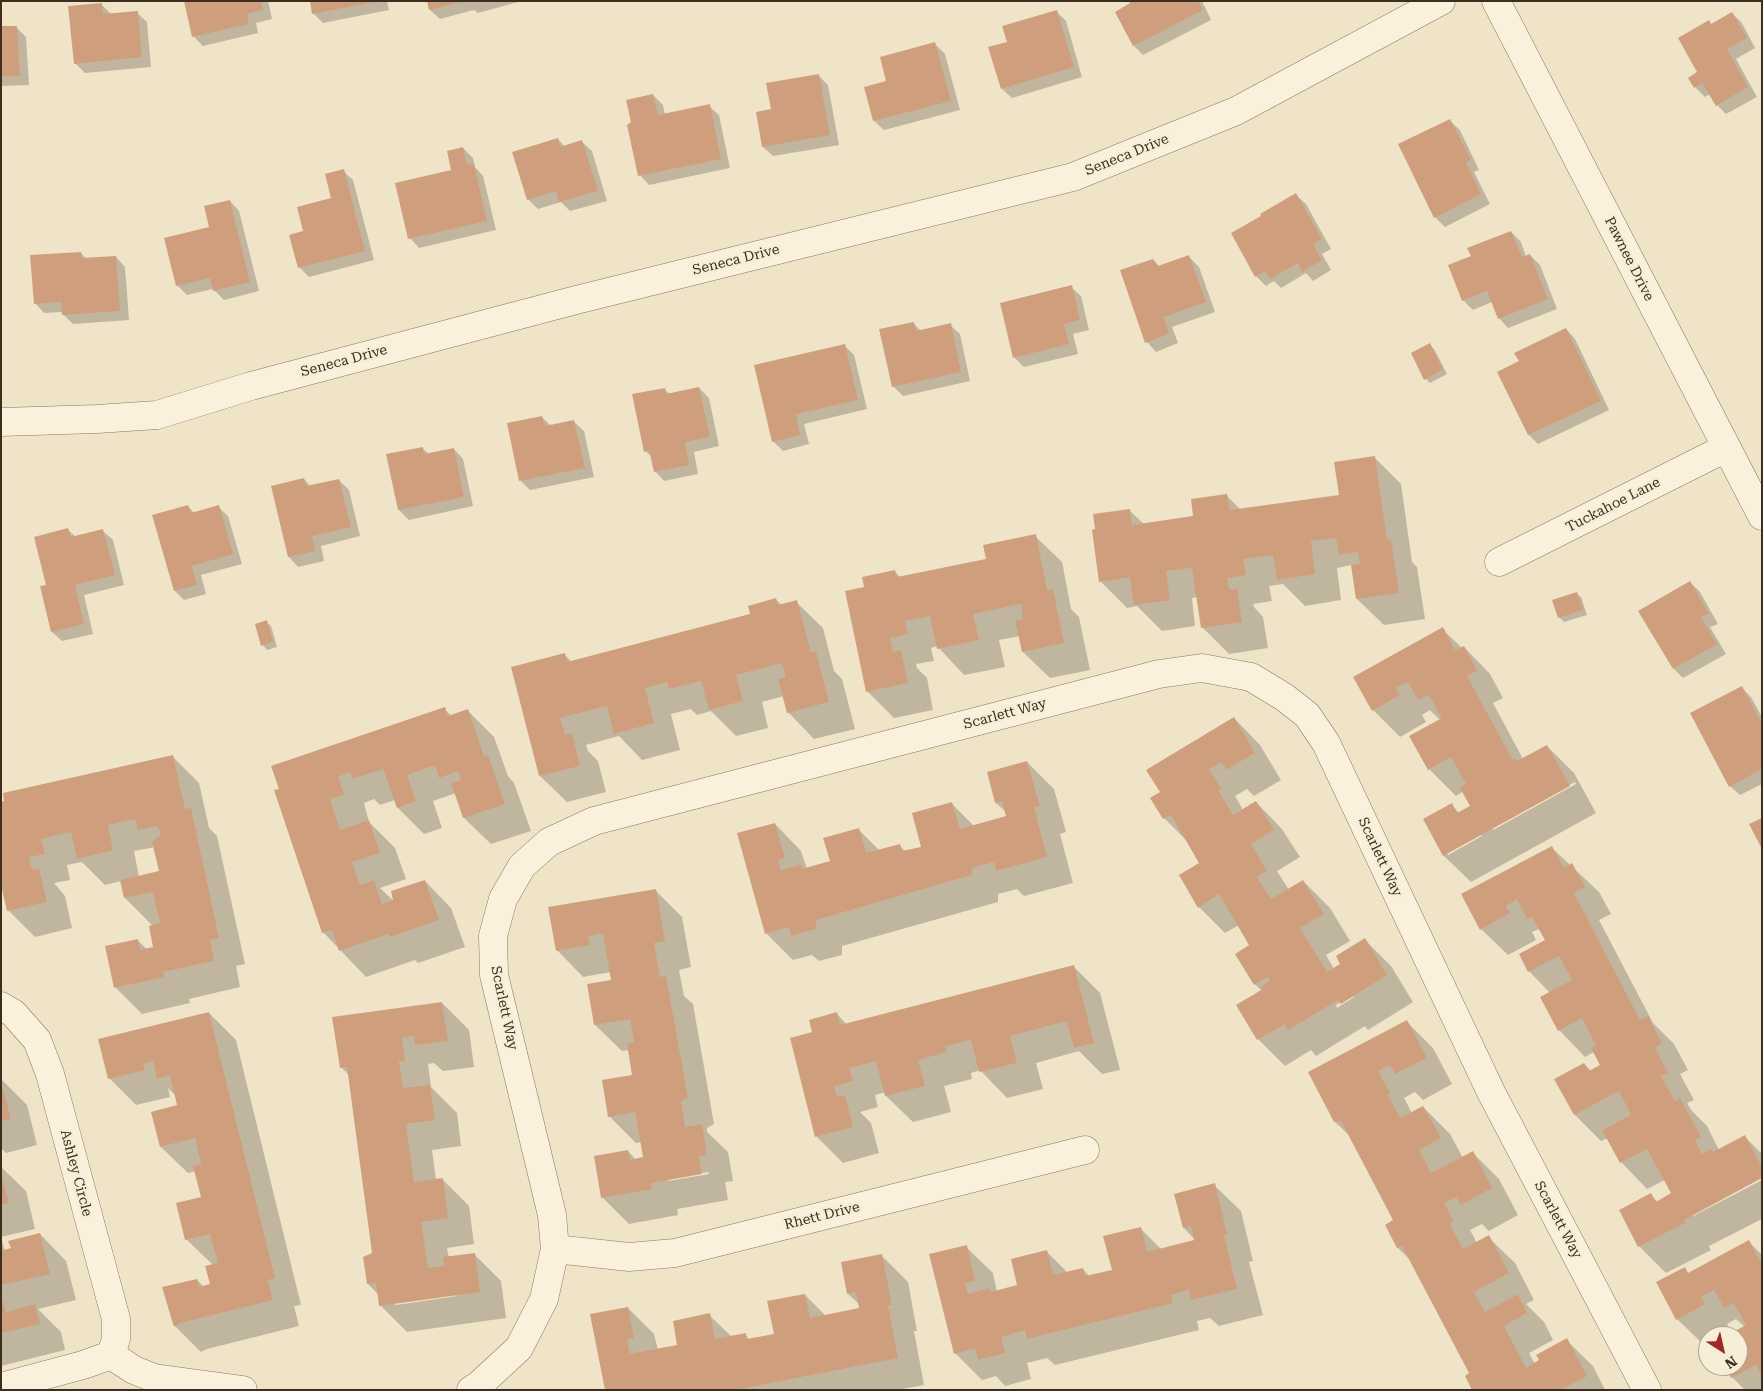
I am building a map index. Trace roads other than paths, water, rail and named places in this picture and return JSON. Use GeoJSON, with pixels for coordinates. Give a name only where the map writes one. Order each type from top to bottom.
{"type":"FeatureCollection","features":[{"type":"Feature","properties":{"kind":"street","name":"Seneca Drive"},"geometry":{"type":"LineString","coordinates":[[1,422],[157,415],[251,386],[557,305],[1073,177],[1236,111],[1441,1]]}},
{"type":"Feature","properties":{"kind":"street","name":"Pawnee Drive"},"geometry":{"type":"LineString","coordinates":[[1496,1],[1762,516]]}},
{"type":"Feature","properties":{"kind":"street","name":"Tuckahoe Lane"},"geometry":{"type":"LineString","coordinates":[[1499,562],[1726,448]]}},
{"type":"Feature","properties":{"kind":"street","name":"Scarlett Way"},"geometry":{"type":"LineString","coordinates":[[471,1390],[479,1385],[519,1348],[544,1299],[555,1249],[552,1216],[494,975],[493,936],[503,900],[522,866],[549,842],[594,821],[1159,674],[1202,668],[1251,677],[1284,697],[1306,715],[1326,743],[1491,1092],[1647,1390]]}},
{"type":"Feature","properties":{"kind":"street","name":"Ashley Circle"},"geometry":{"type":"LineString","coordinates":[[1,1006],[13,1013],[37,1040],[50,1074],[116,1319],[116,1339],[111,1355]]}},
{"type":"Feature","properties":{"kind":"street","name":"Rhett Drive"},"geometry":{"type":"LineString","coordinates":[[555,1249],[629,1257],[675,1253],[1085,1150]]}},
{"type":"Feature","properties":{"kind":"street"},"geometry":{"type":"LineString","coordinates":[[1,1387],[83,1365],[111,1355],[134,1370],[154,1378],[243,1390]]}}]}
